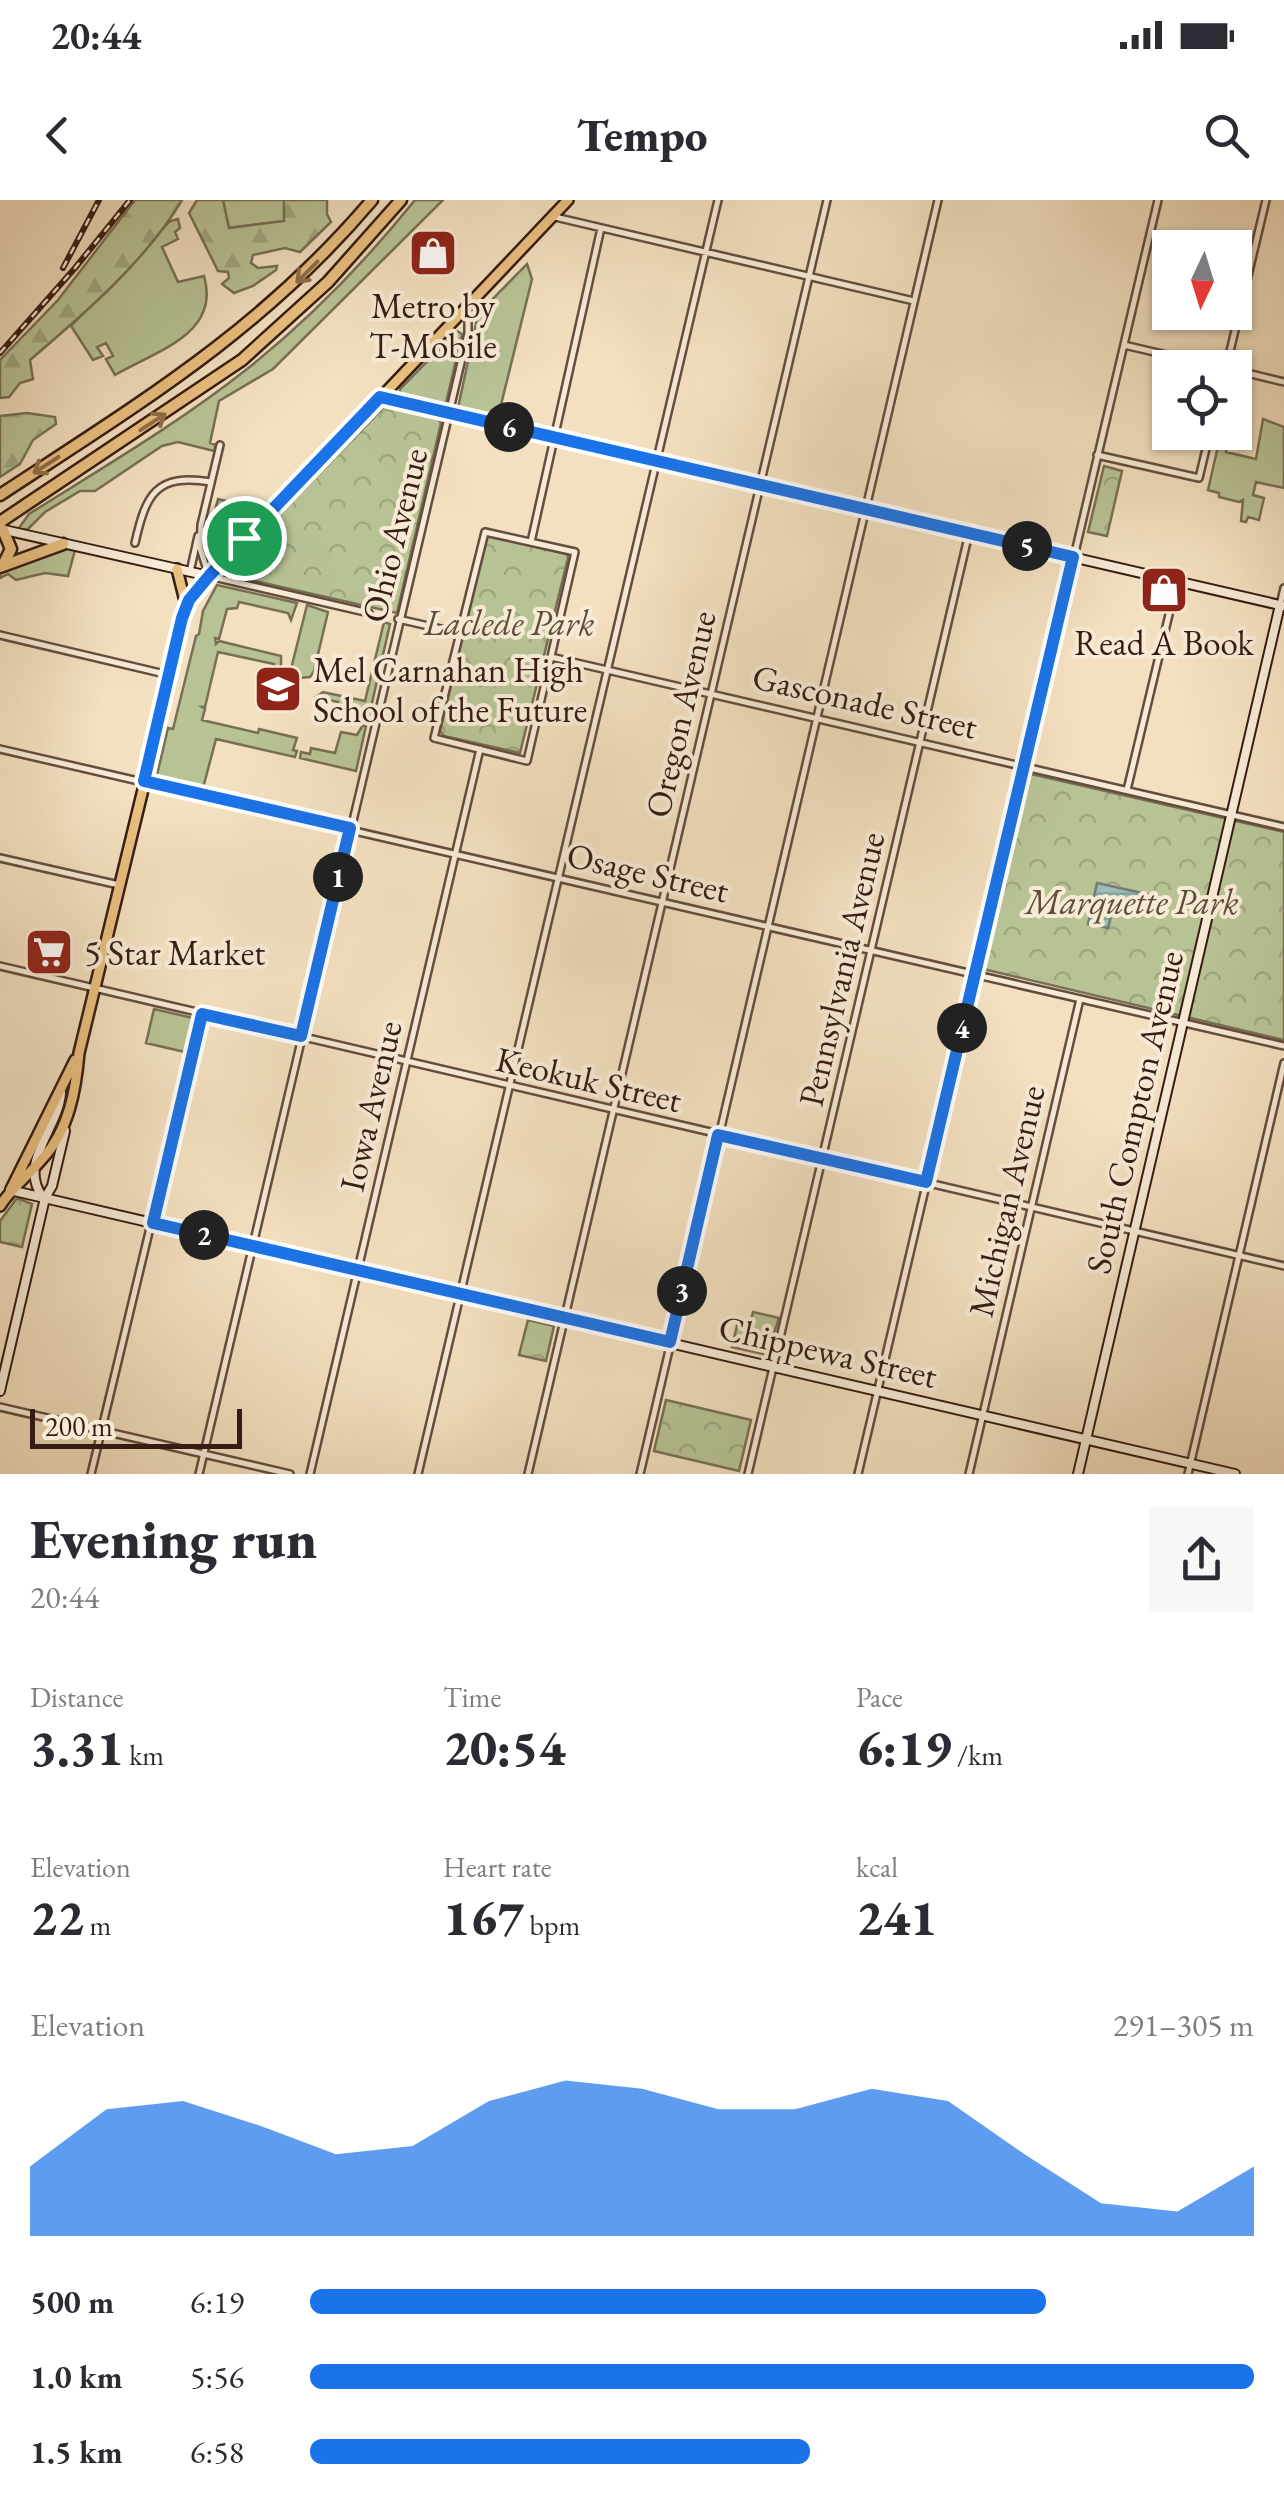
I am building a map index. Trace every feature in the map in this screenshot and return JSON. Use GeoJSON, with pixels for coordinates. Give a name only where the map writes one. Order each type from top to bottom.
{"type":"FeatureCollection","features":[{"type":"Feature","properties":{"kind":"highway"},"geometry":{"type":"LineString","coordinates":[[0,496],[176,380],[238,334],[295,284],[372,200]]}},
{"type":"Feature","properties":{"kind":"highway"},"geometry":{"type":"LineString","coordinates":[[1,566],[10,549],[1,527],[14,514],[242,360],[328,282],[401,200]]}},
{"type":"Feature","properties":{"kind":"highway"},"geometry":{"type":"LineString","coordinates":[[1,566],[63,544]]}},
{"type":"Feature","properties":{"kind":"main road"},"geometry":{"type":"LineString","coordinates":[[5,1189],[49,1152],[68,1116],[78,1053],[186,606],[209,576],[568,200]]}},
{"type":"Feature","properties":{"kind":"main road"},"geometry":{"type":"LineString","coordinates":[[176,569],[186,606]]}},
{"type":"Feature","properties":{"kind":"main road"},"geometry":{"type":"LineString","coordinates":[[0,1206],[5,1189],[61,1093],[78,1053]]}},
{"type":"Feature","properties":{"kind":"street"},"geometry":{"type":"LineString","coordinates":[[418,1474],[718,200]]}},
{"type":"Feature","properties":{"kind":"street","name":"Oregon Avenue"},"geometry":{"type":"LineString","coordinates":[[528,1474],[827,200]]}},
{"type":"Feature","properties":{"kind":"street"},"geometry":{"type":"LineString","coordinates":[[640,1474],[938,200]]}},
{"type":"Feature","properties":{"kind":"street"},"geometry":{"type":"LineString","coordinates":[[858,1474],[1158,200]]}},
{"type":"Feature","properties":{"kind":"street"},"geometry":{"type":"LineString","coordinates":[[1228,350],[1266,200]]}},
{"type":"Feature","properties":{"kind":"street"},"geometry":{"type":"LineString","coordinates":[[552,217],[914,301]]}},
{"type":"Feature","properties":{"kind":"street"},"geometry":{"type":"LineString","coordinates":[[531,542],[602,228]]}},
{"type":"Feature","properties":{"kind":"street","name":"Ohio Avenue"},"geometry":{"type":"LineString","coordinates":[[199,1474],[450,413],[468,329],[464,309]]}},
{"type":"Feature","properties":{"kind":"street"},"geometry":{"type":"LineString","coordinates":[[1124,345],[1152,351]]}},
{"type":"Feature","properties":{"kind":"street"},"geometry":{"type":"LineString","coordinates":[[1252,374],[1282,382]]}},
{"type":"Feature","properties":{"kind":"street"},"geometry":{"type":"LineString","coordinates":[[380,397],[1282,605]]}},
{"type":"Feature","properties":{"kind":"street"},"geometry":{"type":"LineString","coordinates":[[190,572],[220,446]]}},
{"type":"Feature","properties":{"kind":"street"},"geometry":{"type":"LineString","coordinates":[[1097,455],[1199,478],[1206,450]]}},
{"type":"Feature","properties":{"kind":"street"},"geometry":{"type":"LineString","coordinates":[[135,543],[142,508],[166,483],[184,478],[211,482]]}},
{"type":"Feature","properties":{"kind":"street"},"geometry":{"type":"LineString","coordinates":[[200,526],[200,548],[209,576]]}},
{"type":"Feature","properties":{"kind":"street"},"geometry":{"type":"LineString","coordinates":[[1,527],[369,613]]}},
{"type":"Feature","properties":{"kind":"street"},"geometry":{"type":"LineString","coordinates":[[485,532],[531,542],[575,552],[527,761],[434,738],[485,532]]}},
{"type":"Feature","properties":{"kind":"street","name":"Pennsylvania Avenue"},"geometry":{"type":"LineString","coordinates":[[748,1474],[969,533]]}},
{"type":"Feature","properties":{"kind":"street"},"geometry":{"type":"LineString","coordinates":[[1127,790],[1176,581]]}},
{"type":"Feature","properties":{"kind":"street","name":"South Compton Avenue"},"geometry":{"type":"LineString","coordinates":[[1078,1474],[1284,588]]}},
{"type":"Feature","properties":{"kind":"street"},"geometry":{"type":"LineString","coordinates":[[398,620],[460,634]]}},
{"type":"Feature","properties":{"kind":"street"},"geometry":{"type":"LineString","coordinates":[[0,635],[169,674]]}},
{"type":"Feature","properties":{"kind":"street","name":"Gasconade Street"},"geometry":{"type":"LineString","coordinates":[[551,658],[1284,826]]}},
{"type":"Feature","properties":{"kind":"street","name":"Osage Street"},"geometry":{"type":"LineString","coordinates":[[0,749],[1284,1046]]}},
{"type":"Feature","properties":{"kind":"street","name":"Iowa Avenue"},"geometry":{"type":"LineString","coordinates":[[310,1474],[480,749]]}},
{"type":"Feature","properties":{"kind":"street"},"geometry":{"type":"LineString","coordinates":[[0,858],[119,885]]}},
{"type":"Feature","properties":{"kind":"street","name":"Keokuk Street"},"geometry":{"type":"LineString","coordinates":[[0,966],[1284,1266]]}},
{"type":"Feature","properties":{"kind":"street","name":"Michigan Avenue"},"geometry":{"type":"LineString","coordinates":[[969,1474],[1080,999]]}},
{"type":"Feature","properties":{"kind":"street"},"geometry":{"type":"LineString","coordinates":[[92,1474],[202,1014]]}},
{"type":"Feature","properties":{"kind":"street"},"geometry":{"type":"LineString","coordinates":[[1188,1474],[1284,1063]]}},
{"type":"Feature","properties":{"kind":"street"},"geometry":{"type":"LineString","coordinates":[[45,1198],[37,1188],[35,1167],[38,1151],[56,1118],[61,1093]]}},
{"type":"Feature","properties":{"kind":"street"},"geometry":{"type":"LineString","coordinates":[[0,1390],[68,1116]]}},
{"type":"Feature","properties":{"kind":"street","name":"Chippewa Street"},"geometry":{"type":"LineString","coordinates":[[5,1189],[1235,1474]]}},
{"type":"Feature","properties":{"kind":"street"},"geometry":{"type":"LineString","coordinates":[[0,1407],[290,1474]]}},
{"type":"Feature","properties":{"kind":"green space"},"geometry":{"type":"Polygon","coordinates":[[[135,200],[182,200],[132,266],[30,360],[33,379],[20,383],[9,397],[0,398],[0,360],[58,300],[135,200]]]}},
{"type":"Feature","properties":{"kind":"green space"},"geometry":{"type":"Polygon","coordinates":[[[197,200],[223,200],[229,228],[284,221],[284,200],[327,200],[331,222],[300,252],[285,248],[253,255],[251,263],[258,268],[277,266],[276,270],[234,293],[222,284],[229,278],[228,272],[218,271],[189,213],[197,200]]]}},
{"type":"Feature","properties":{"kind":"green space"},"geometry":{"type":"Polygon","coordinates":[[[223,200],[284,200],[285,221],[228,228],[223,200]]]}},
{"type":"Feature","properties":{"kind":"green space"},"geometry":{"type":"Polygon","coordinates":[[[415,200],[443,200],[273,369],[219,401],[210,443],[216,445],[214,451],[178,442],[162,446],[95,491],[80,491],[45,512],[27,530],[19,528],[29,514],[167,426],[270,350],[336,289],[415,200]]]}},
{"type":"Feature","properties":{"kind":"green space"},"geometry":{"type":"Polygon","coordinates":[[[178,219],[178,239],[162,247],[178,282],[204,276],[207,296],[203,313],[181,338],[115,375],[106,359],[113,356],[106,343],[97,347],[103,356],[93,360],[71,326],[170,221],[178,219]]]}},
{"type":"Feature","properties":{"kind":"green space"},"geometry":{"type":"Polygon","coordinates":[[[527,264],[532,279],[498,417],[458,408],[478,314],[527,264]]]}},
{"type":"Feature","properties":{"kind":"green space"},"geometry":{"type":"Polygon","coordinates":[[[457,331],[462,334],[446,403],[400,394],[400,389],[457,331]]]}},
{"type":"Feature","properties":{"kind":"green space"},"geometry":{"type":"Polygon","coordinates":[[[386,405],[435,415],[441,423],[397,613],[228,575],[227,569],[386,405]]]}},
{"type":"Feature","properties":{"kind":"green space"},"geometry":{"type":"Polygon","coordinates":[[[27,413],[55,417],[56,424],[33,440],[20,464],[0,477],[0,416],[27,413]]]}},
{"type":"Feature","properties":{"kind":"green space"},"geometry":{"type":"Polygon","coordinates":[[[1263,419],[1284,427],[1284,488],[1256,482],[1253,495],[1264,498],[1259,520],[1248,517],[1246,522],[1241,521],[1243,500],[1219,497],[1219,493],[1208,490],[1217,450],[1256,459],[1263,419]]]}},
{"type":"Feature","properties":{"kind":"green space"},"geometry":{"type":"Polygon","coordinates":[[[1104,466],[1122,471],[1107,536],[1088,532],[1104,466]]]}},
{"type":"Feature","properties":{"kind":"green space"},"geometry":{"type":"Polygon","coordinates":[[[218,499],[258,509],[215,554],[205,550],[218,499]]]}},
{"type":"Feature","properties":{"kind":"green space","name":"Laclede Park"},"geometry":{"type":"Polygon","coordinates":[[[490,536],[567,554],[568,558],[520,753],[444,736],[440,731],[485,539],[490,536]]]}},
{"type":"Feature","properties":{"kind":"green space"},"geometry":{"type":"Polygon","coordinates":[[[61,548],[75,550],[68,576],[45,573],[16,580],[8,574],[0,578],[0,571],[61,548]]]}},
{"type":"Feature","properties":{"kind":"green space"},"geometry":{"type":"Polygon","coordinates":[[[217,585],[297,603],[291,620],[288,613],[239,602],[237,608],[227,609],[216,644],[219,641],[281,656],[281,670],[272,672],[274,664],[218,652],[202,720],[297,738],[293,750],[297,751],[295,757],[216,739],[203,788],[157,775],[203,611],[217,585]]]}},
{"type":"Feature","properties":{"kind":"green space"},"geometry":{"type":"Polygon","coordinates":[[[307,605],[328,612],[314,671],[310,677],[299,678],[292,665],[307,605]]]}},
{"type":"Feature","properties":{"kind":"green space"},"geometry":{"type":"Polygon","coordinates":[[[384,622],[390,624],[369,716],[339,710],[338,702],[316,697],[323,692],[365,701],[384,622]]]}},
{"type":"Feature","properties":{"kind":"green space"},"geometry":{"type":"Polygon","coordinates":[[[366,726],[356,771],[300,758],[301,752],[310,754],[311,748],[335,753],[341,732],[357,735],[366,726]]]}},
{"type":"Feature","properties":{"kind":"green space","name":"Marquette Park"},"geometry":{"type":"Polygon","coordinates":[[[1031,774],[1284,832],[1284,1040],[983,969],[1031,774]]]}},
{"type":"Feature","properties":{"kind":"green space"},"geometry":{"type":"Polygon","coordinates":[[[154,1009],[193,1018],[189,1053],[146,1043],[154,1009]]]}},
{"type":"Feature","properties":{"kind":"green space"},"geometry":{"type":"Polygon","coordinates":[[[17,1198],[32,1204],[22,1247],[0,1242],[0,1221],[17,1198]]]}},
{"type":"Feature","properties":{"kind":"green space"},"geometry":{"type":"Polygon","coordinates":[[[753,1312],[779,1318],[767,1355],[732,1347],[738,1321],[750,1324],[753,1312]]]}},
{"type":"Feature","properties":{"kind":"green space"},"geometry":{"type":"Polygon","coordinates":[[[528,1320],[554,1326],[546,1361],[519,1355],[528,1320]]]}},
{"type":"Feature","properties":{"kind":"green space"},"geometry":{"type":"Polygon","coordinates":[[[666,1400],[751,1420],[739,1471],[654,1451],[666,1400]]]}},
{"type":"Feature","properties":{"kind":"water"},"geometry":{"type":"Polygon","coordinates":[[[1097,883],[1151,895],[1148,908],[1115,901],[1108,928],[1088,924],[1097,883]]]}},
{"type":"Feature","properties":{"kind":"railway"},"geometry":{"type":"LineString","coordinates":[[63,268],[99,200]]}},
{"type":"Feature","properties":{"kind":"railway"},"geometry":{"type":"LineString","coordinates":[[0,353],[130,200]]}},
{"type":"Feature","properties":{"kind":"place","name":"Metro by T-Mobile"},"geometry":{"type":"Point","coordinates":[433,253]}},
{"type":"Feature","properties":{"kind":"place","name":"Read A Book"},"geometry":{"type":"Point","coordinates":[1164,590]}},
{"type":"Feature","properties":{"kind":"place","name":"Mel Carnahan High School of the Future"},"geometry":{"type":"Point","coordinates":[278,689]}},
{"type":"Feature","properties":{"kind":"place","name":"5 Star Market"},"geometry":{"type":"Point","coordinates":[49,952]}},
{"type":"Feature","properties":{"kind":"route"},"geometry":{"type":"LineString","coordinates":[[380,397],[1073,557],[926,1182],[718,1135],[670,1342],[153,1223],[202,1014],[301,1036],[350,828],[144,781],[186,606],[244,538],[380,397]]}}]}
